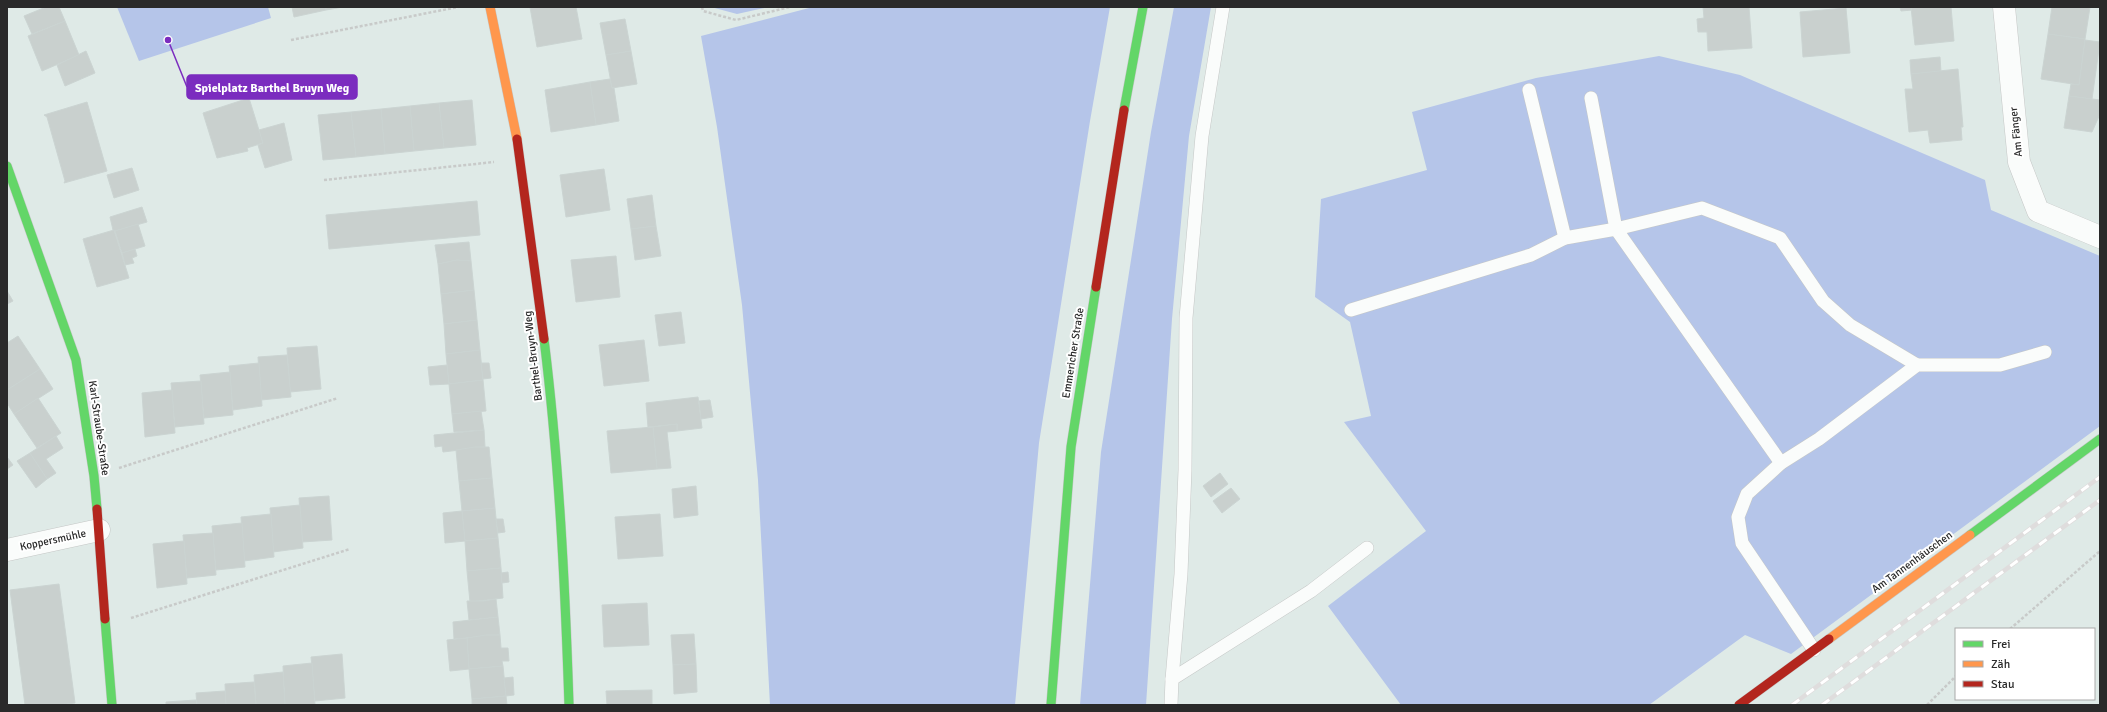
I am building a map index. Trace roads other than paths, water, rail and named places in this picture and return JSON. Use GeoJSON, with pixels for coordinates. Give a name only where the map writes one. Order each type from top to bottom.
{"type":"FeatureCollection","features":[{"type":"Feature","properties":{"kind":"street","name":"Barthel-Bruyn-Weg"},"geometry":{"type":"LineString","coordinates":[[490,7],[521,159],[549,379],[566,608],[569,705]]}},
{"type":"Feature","properties":{"kind":"street","name":"Emmericher Straße"},"geometry":{"type":"LineString","coordinates":[[1051,705],[1071,447],[1121,126],[1144,7]]}},
{"type":"Feature","properties":{"kind":"street","name":"Am Fänger"},"geometry":{"type":"LineString","coordinates":[[2004,7],[2019,162],[2038,211],[2100,237]]}},
{"type":"Feature","properties":{"kind":"street","name":"Karl-Straube-Straße"},"geometry":{"type":"LineString","coordinates":[[7,166],[76,360],[94,476],[112,705]]}},
{"type":"Feature","properties":{"kind":"street","name":"Am Tannenhäuschen"},"geometry":{"type":"LineString","coordinates":[[1739,705],[2100,439]]}},
{"type":"Feature","properties":{"kind":"street","name":"Koppersmühle"},"geometry":{"type":"LineString","coordinates":[[7,550],[98,530]]}},
{"type":"Feature","properties":{"kind":"lane"},"geometry":{"type":"LineString","coordinates":[[1171,705],[1181,574],[1185,456],[1186,318],[1202,136],[1223,7]]}},
{"type":"Feature","properties":{"kind":"lane"},"geometry":{"type":"LineString","coordinates":[[1528,90],[1565,238]]}},
{"type":"Feature","properties":{"kind":"lane"},"geometry":{"type":"LineString","coordinates":[[1590,98],[1616,229],[1781,463]]}},
{"type":"Feature","properties":{"kind":"lane"},"geometry":{"type":"LineString","coordinates":[[1352,310],[1531,255],[1565,238],[1616,229],[1702,208],[1780,238],[1823,301],[1850,325],[1917,365],[2000,364],[2045,352]]}},
{"type":"Feature","properties":{"kind":"lane"},"geometry":{"type":"LineString","coordinates":[[1814,650],[1742,543],[1738,517],[1747,494],[1781,463],[1819,439],[1917,365]]}},
{"type":"Feature","properties":{"kind":"lane"},"geometry":{"type":"LineString","coordinates":[[1172,679],[1311,591],[1368,548]]}},
{"type":"Feature","properties":{"kind":"railway"},"geometry":{"type":"LineString","coordinates":[[1792,705],[2100,477]]}},
{"type":"Feature","properties":{"kind":"railway"},"geometry":{"type":"LineString","coordinates":[[1822,705],[2100,500]]}},
{"type":"Feature","properties":{"kind":"place","name":"Spielplatz Barthel Bruyn Weg"},"geometry":{"type":"Point","coordinates":[168,40]}}]}
